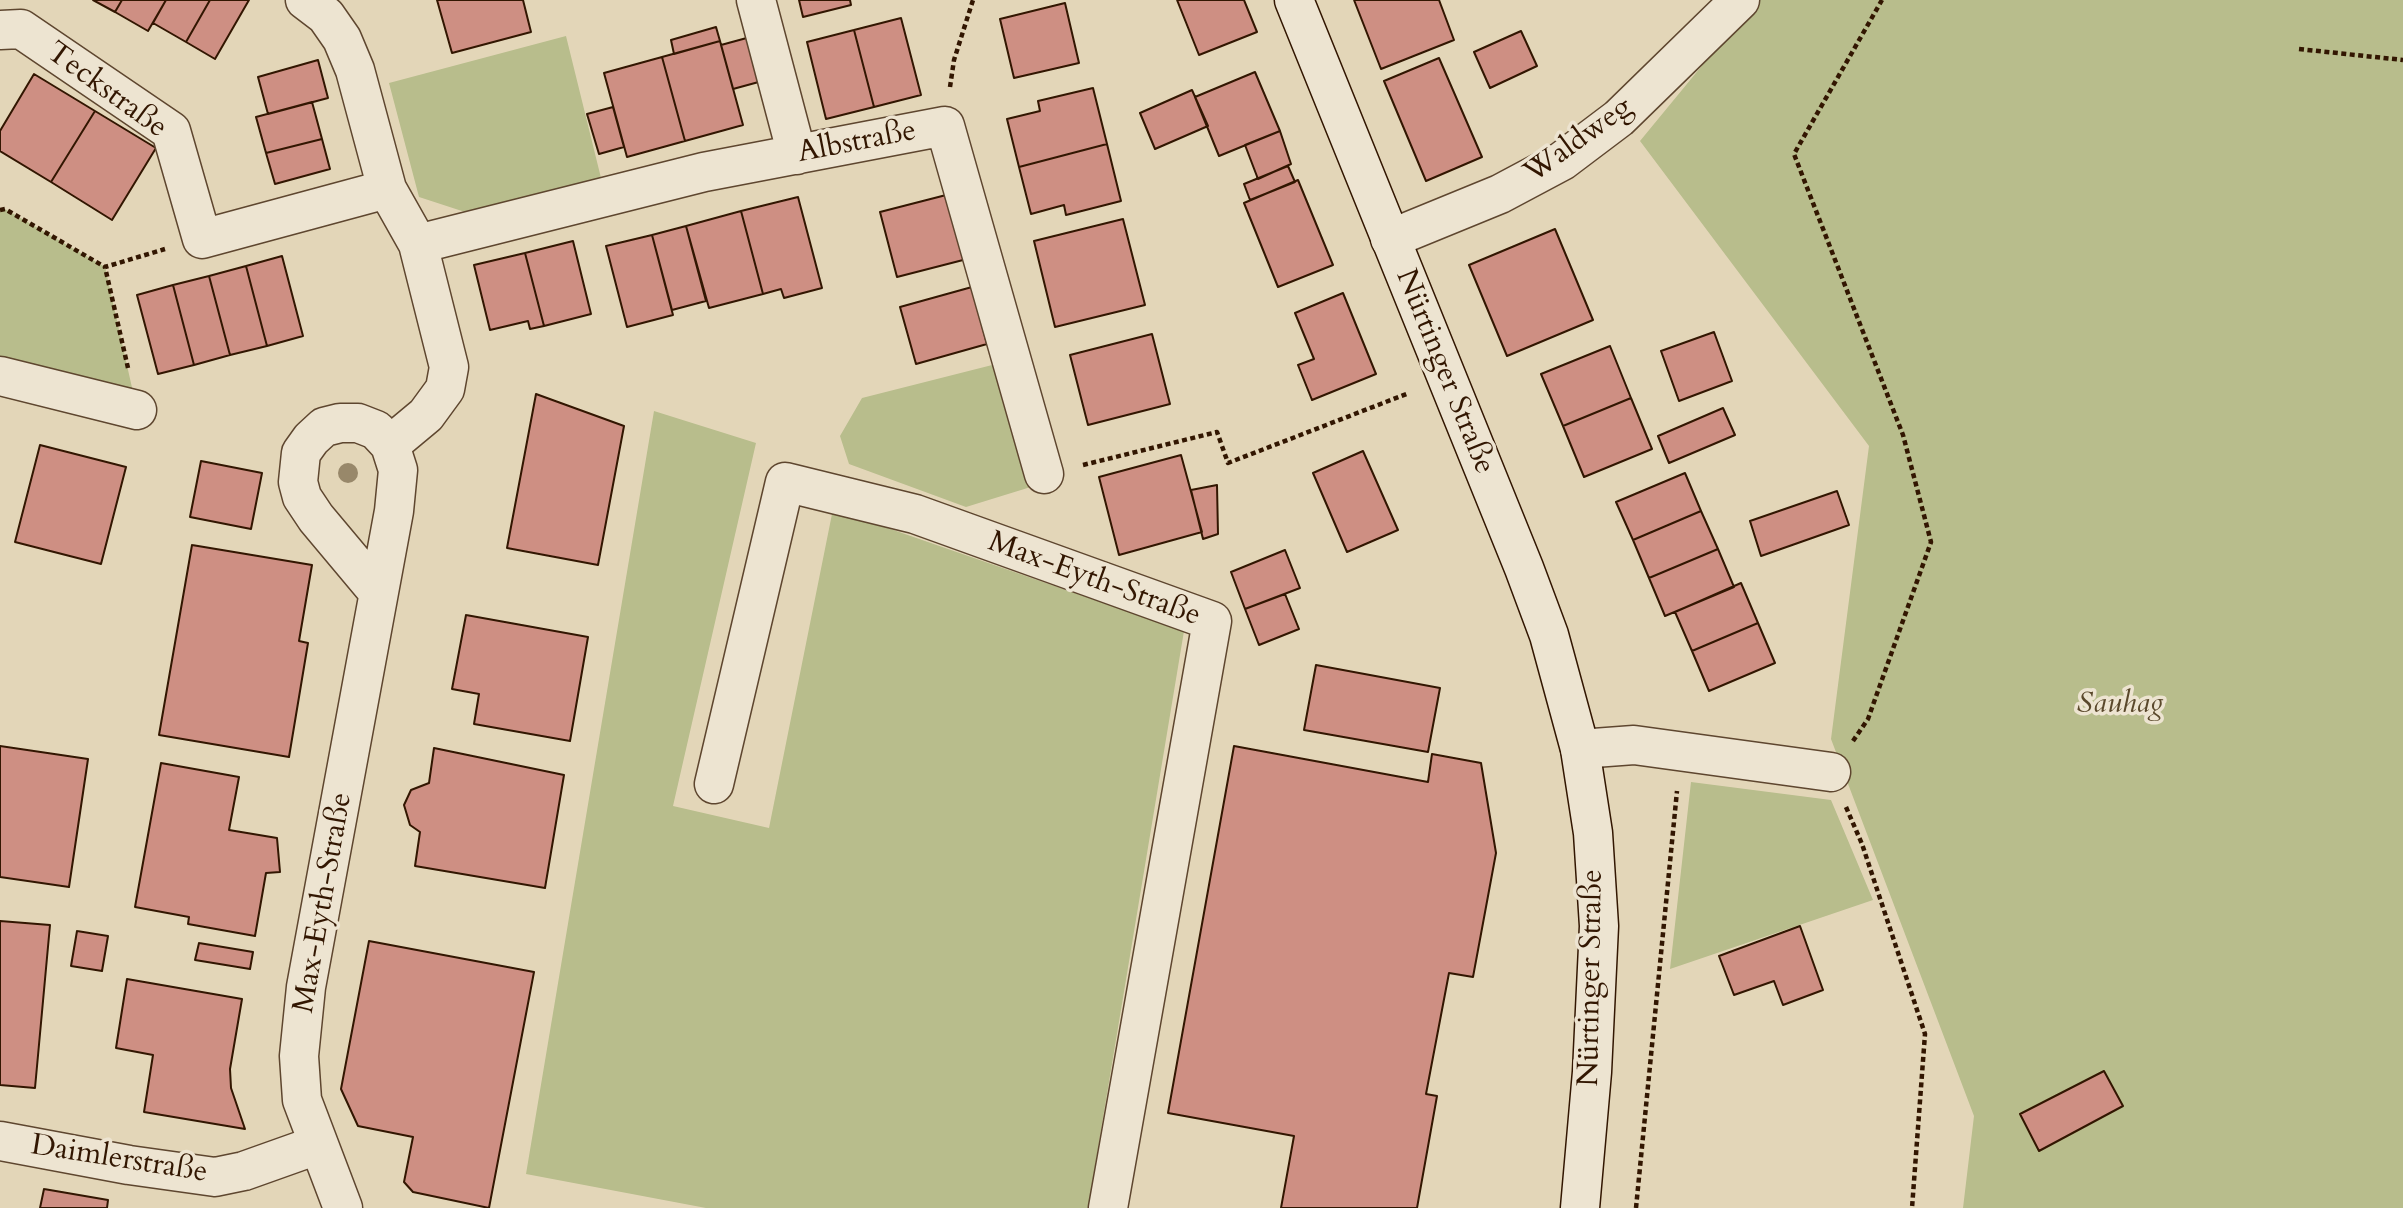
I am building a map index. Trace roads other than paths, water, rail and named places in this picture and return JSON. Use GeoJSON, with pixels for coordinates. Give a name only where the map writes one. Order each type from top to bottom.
{"type":"FeatureCollection","features":[{"type":"Feature","properties":{"kind":"street"},"geometry":{"type":"LineString","coordinates":[[756,0],[797,155]]}},
{"type":"Feature","properties":{"kind":"street","name":"Nürtinger Straße"},"geometry":{"type":"LineString","coordinates":[[1294,0],[1549,635],[1580,749],[1593,833],[1599,926],[1592,1072],[1580,1208]]}},
{"type":"Feature","properties":{"kind":"street","name":"Waldweg"},"geometry":{"type":"LineString","coordinates":[[1390,239],[1500,194],[1562,161],[1619,118],[1740,0]]}},
{"type":"Feature","properties":{"kind":"street"},"geometry":{"type":"LineString","coordinates":[[323,5],[355,70],[387,189],[418,244],[449,366],[445,389],[426,415],[390,445],[376,430],[358,423],[340,423],[324,428],[311,439],[301,453],[298,469],[302,496],[316,518],[378,592]]}},
{"type":"Feature","properties":{"kind":"street","name":"Teckstraße"},"geometry":{"type":"LineString","coordinates":[[0,30],[21,29],[171,131],[202,239],[387,189]]}},
{"type":"Feature","properties":{"kind":"street","name":"Albstraße"},"geometry":{"type":"LineString","coordinates":[[418,244],[692,175],[945,126],[1044,474]]}},
{"type":"Feature","properties":{"kind":"street"},"geometry":{"type":"LineString","coordinates":[[0,376],[137,410]]}},
{"type":"Feature","properties":{"kind":"street","name":"Max-Eyth-Straße"},"geometry":{"type":"LineString","coordinates":[[343,1208],[302,1100],[299,1056],[306,987],[397,487],[398,470],[390,445]]}},
{"type":"Feature","properties":{"kind":"street","name":"Max-Eyth-Straße"},"geometry":{"type":"LineString","coordinates":[[714,784],[785,482],[915,514],[1212,621],[1108,1208]]}},
{"type":"Feature","properties":{"kind":"street"},"geometry":{"type":"LineString","coordinates":[[1580,749],[1634,745],[1832,772]]}},
{"type":"Feature","properties":{"kind":"street","name":"Daimlerstraße"},"geometry":{"type":"LineString","coordinates":[[0,1141],[141,1167],[215,1177],[244,1171],[317,1145]]}},
{"type":"Feature","properties":{"kind":"park label","name":"Sauhag"},"geometry":{"type":"Point","coordinates":[2120,705]}}]}
